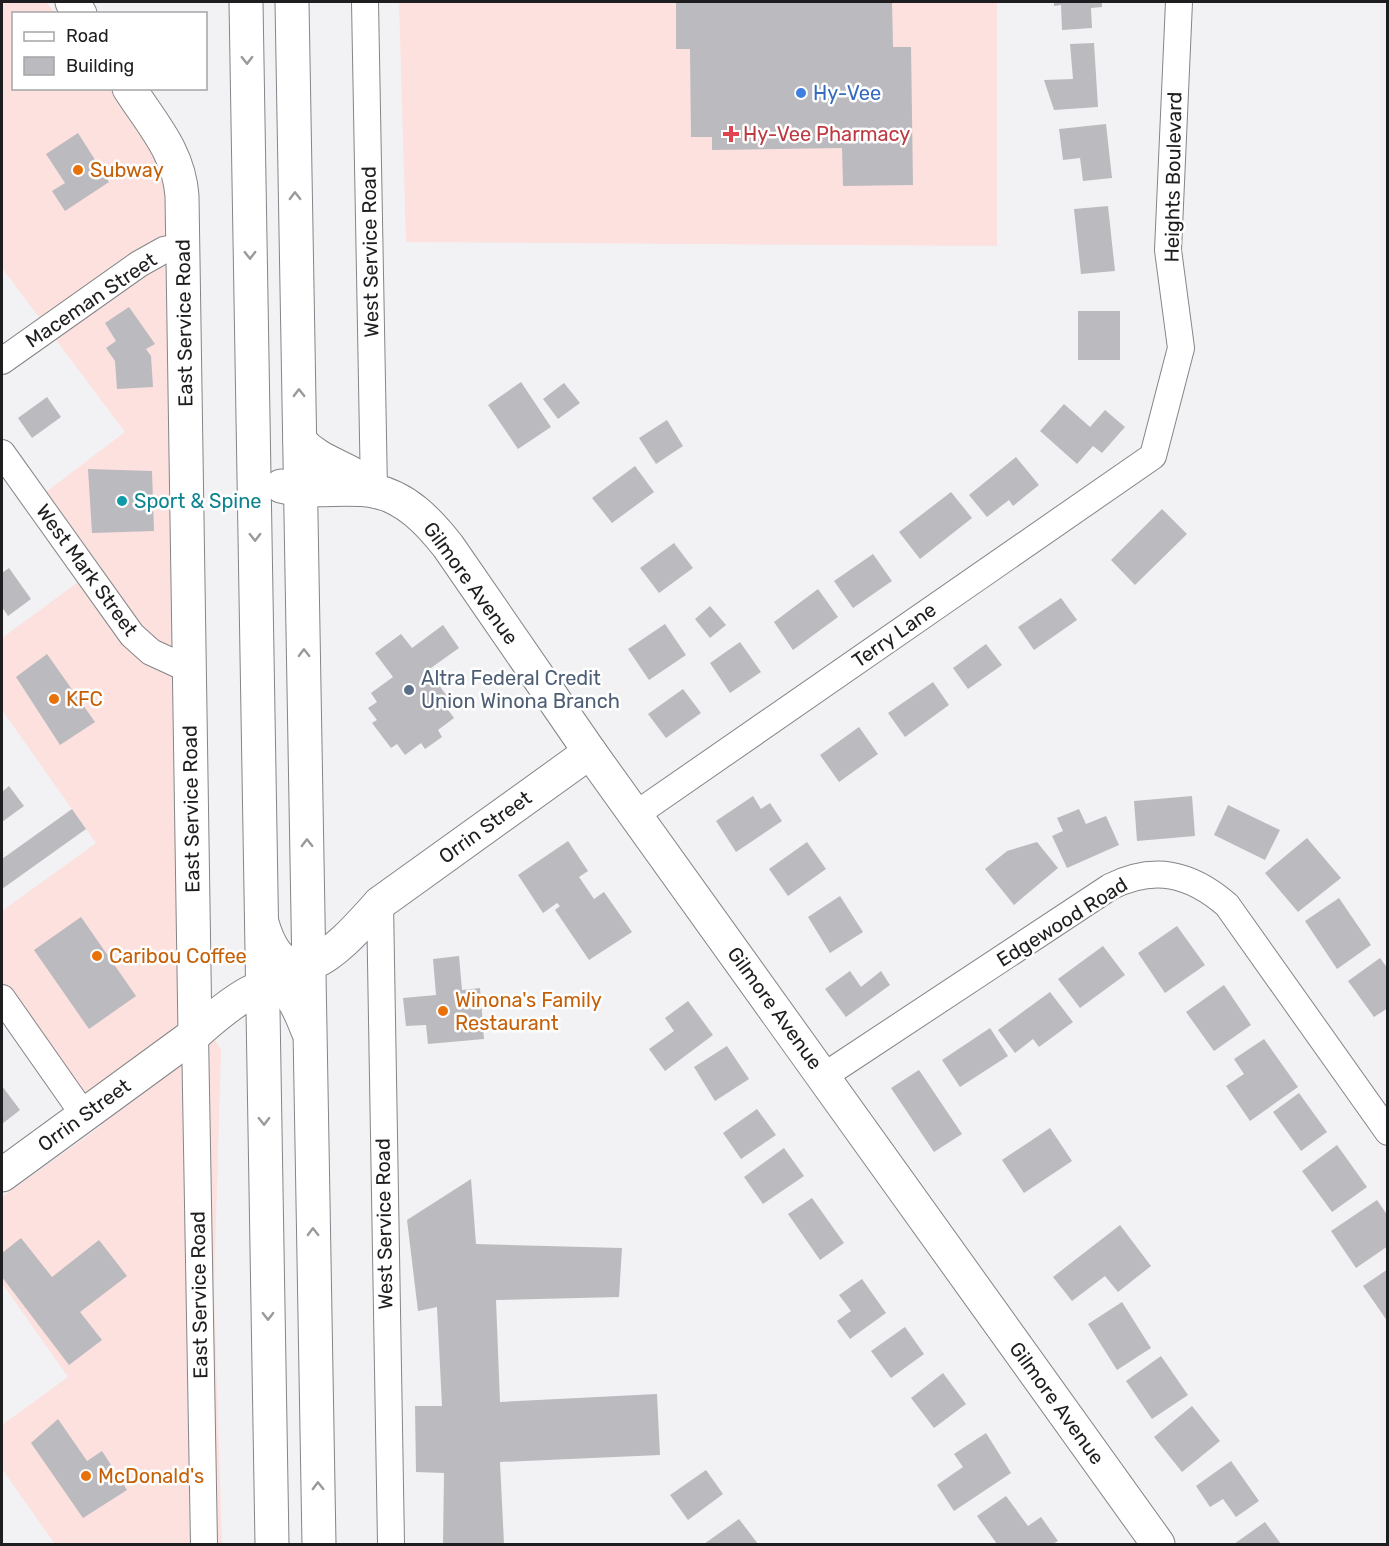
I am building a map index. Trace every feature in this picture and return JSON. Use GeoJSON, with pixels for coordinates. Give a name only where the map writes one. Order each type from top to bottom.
{"type":"FeatureCollection","features":[{"type":"Feature","properties":{"kind":"main road"},"geometry":{"type":"LineString","coordinates":[[246,2],[272,1545]]}},
{"type":"Feature","properties":{"kind":"main road"},"geometry":{"type":"LineString","coordinates":[[292,2],[319,1545]]}},
{"type":"Feature","properties":{"kind":"main road","name":"East Service Road"},"geometry":{"type":"LineString","coordinates":[[130,90],[161,134],[177,165],[182,196],[195,1034]]}},
{"type":"Feature","properties":{"kind":"main road"},"geometry":{"type":"LineString","coordinates":[[300,441],[311,454],[357,476],[374,491]]}},
{"type":"Feature","properties":{"kind":"main road"},"geometry":{"type":"LineString","coordinates":[[254,458],[268,480],[301,489],[356,488],[374,491]]}},
{"type":"Feature","properties":{"kind":"main road","name":"Gilmore Avenue"},"geometry":{"type":"LineString","coordinates":[[374,491],[399,500],[423,516],[434,528],[590,752],[1158,1545]]}},
{"type":"Feature","properties":{"kind":"main road"},"geometry":{"type":"LineString","coordinates":[[254,504],[266,505],[283,515],[295,533],[302,557]]}},
{"type":"Feature","properties":{"kind":"main road","name":"Orrin Street"},"geometry":{"type":"LineString","coordinates":[[380,903],[590,752]]}},
{"type":"Feature","properties":{"kind":"main road"},"geometry":{"type":"LineString","coordinates":[[308,887],[314,899],[332,912],[358,911],[380,903]]}},
{"type":"Feature","properties":{"kind":"main road"},"geometry":{"type":"LineString","coordinates":[[260,916],[270,945],[282,960],[291,964],[309,965],[336,949],[380,903]]}},
{"type":"Feature","properties":{"kind":"main road"},"geometry":{"type":"LineString","coordinates":[[261,987],[279,987],[286,992],[310,1035]]}},
{"type":"Feature","properties":{"kind":"main road","name":"Orrin Street"},"geometry":{"type":"LineString","coordinates":[[2,1175],[195,1034],[224,1010],[261,987]]}},
{"type":"Feature","properties":{"kind":"main road"},"geometry":{"type":"LineString","coordinates":[[195,1034],[220,1031],[238,1034],[252,1052],[263,1081]]}},
{"type":"Feature","properties":{"kind":"street","name":"Heights Boulevard"},"geometry":{"type":"LineString","coordinates":[[1153,456],[1181,348],[1168,250],[1179,2]]}},
{"type":"Feature","properties":{"kind":"street","name":"West Service Road"},"geometry":{"type":"LineString","coordinates":[[367,5],[374,491]]}},
{"type":"Feature","properties":{"kind":"street","name":"Maceman Street"},"geometry":{"type":"LineString","coordinates":[[2,361],[138,264],[164,250],[183,246]]}},
{"type":"Feature","properties":{"kind":"street","name":"West Mark Street"},"geometry":{"type":"LineString","coordinates":[[2,453],[132,635],[151,652],[188,669]]}},
{"type":"Feature","properties":{"kind":"street","name":"Terry Lane"},"geometry":{"type":"LineString","coordinates":[[636,815],[1153,456]]}},
{"type":"Feature","properties":{"kind":"street","name":"Edgewood Road"},"geometry":{"type":"LineString","coordinates":[[824,1076],[1110,887],[1128,878],[1151,874],[1179,876],[1207,887],[1227,905],[1388,1132]]}},
{"type":"Feature","properties":{"kind":"street","name":"West Service Road"},"geometry":{"type":"LineString","coordinates":[[380,903],[391,1545]]}},
{"type":"Feature","properties":{"kind":"street"},"geometry":{"type":"LineString","coordinates":[[2,998],[84,1115]]}},
{"type":"Feature","properties":{"kind":"street","name":"East Service Road"},"geometry":{"type":"LineString","coordinates":[[195,1034],[204,1545]]}},
{"type":"Feature","properties":{"kind":"shaded area"},"geometry":{"type":"Polygon","coordinates":[[[2,2],[46,2],[54,12],[12,12],[12,90],[114,90],[158,147],[171,217],[164,230],[191,277],[201,1016],[221,1050],[214,1291],[222,1544],[55,1544],[2,1469],[2,1425],[68,1377],[2,1283],[2,1197],[101,1126],[2,983],[2,911],[96,843],[2,710],[2,638],[100,566],[46,492],[125,432],[2,268],[2,2]]]}},
{"type":"Feature","properties":{"kind":"shaded area"},"geometry":{"type":"Polygon","coordinates":[[[399,2],[997,2],[997,246],[406,242],[399,2]]]}},
{"type":"Feature","properties":{"kind":"building","name":"Hy-Vee"},"geometry":{"type":"Polygon","coordinates":[[[676,2],[892,2],[893,47],[911,47],[913,185],[843,186],[842,148],[712,150],[712,137],[691,137],[690,49],[676,49],[676,2]]]}},
{"type":"Feature","properties":{"kind":"building"},"geometry":{"type":"Polygon","coordinates":[[[1054,2],[1102,2],[1102,7],[1091,8],[1092,28],[1062,30],[1061,5],[1054,6],[1054,2]]]}},
{"type":"Feature","properties":{"kind":"building"},"geometry":{"type":"Polygon","coordinates":[[[1094,43],[1098,107],[1054,110],[1044,80],[1073,79],[1070,44],[1094,43]]]}},
{"type":"Feature","properties":{"kind":"building"},"geometry":{"type":"Polygon","coordinates":[[[1106,124],[1112,178],[1083,181],[1080,158],[1063,160],[1059,129],[1106,124]]]}},
{"type":"Feature","properties":{"kind":"building"},"geometry":{"type":"Polygon","coordinates":[[[78,133],[109,182],[65,211],[52,191],[65,183],[46,154],[78,133]]]}},
{"type":"Feature","properties":{"kind":"building"},"geometry":{"type":"Polygon","coordinates":[[[1108,206],[1115,271],[1081,274],[1074,209],[1108,206]]]}},
{"type":"Feature","properties":{"kind":"building"},"geometry":{"type":"Polygon","coordinates":[[[129,307],[155,344],[146,349],[151,356],[153,387],[117,389],[115,361],[106,348],[116,341],[105,323],[129,307]]]}},
{"type":"Feature","properties":{"kind":"building"},"geometry":{"type":"Polygon","coordinates":[[[1078,311],[1120,311],[1120,360],[1078,360],[1078,311]]]}},
{"type":"Feature","properties":{"kind":"building"},"geometry":{"type":"Polygon","coordinates":[[[521,382],[551,427],[518,449],[488,405],[521,382]]]}},
{"type":"Feature","properties":{"kind":"building"},"geometry":{"type":"Polygon","coordinates":[[[564,383],[580,403],[558,419],[543,399],[564,383]]]}},
{"type":"Feature","properties":{"kind":"building"},"geometry":{"type":"Polygon","coordinates":[[[47,397],[61,417],[32,438],[18,418],[47,397]]]}},
{"type":"Feature","properties":{"kind":"building"},"geometry":{"type":"Polygon","coordinates":[[[1064,404],[1090,427],[1105,410],[1125,427],[1102,453],[1093,446],[1077,464],[1040,431],[1064,404]]]}},
{"type":"Feature","properties":{"kind":"building"},"geometry":{"type":"Polygon","coordinates":[[[667,420],[683,446],[656,464],[639,438],[667,420]]]}},
{"type":"Feature","properties":{"kind":"building"},"geometry":{"type":"Polygon","coordinates":[[[1016,457],[1039,485],[1013,506],[1009,500],[987,517],[969,495],[1016,457]]]}},
{"type":"Feature","properties":{"kind":"building"},"geometry":{"type":"Polygon","coordinates":[[[635,466],[654,492],[612,523],[592,498],[635,466]]]}},
{"type":"Feature","properties":{"kind":"building","name":"Sport & Spine"},"geometry":{"type":"Polygon","coordinates":[[[88,469],[152,471],[154,531],[92,533],[88,469]]]}},
{"type":"Feature","properties":{"kind":"building"},"geometry":{"type":"Polygon","coordinates":[[[951,492],[972,518],[920,559],[899,532],[951,492]]]}},
{"type":"Feature","properties":{"kind":"building"},"geometry":{"type":"Polygon","coordinates":[[[1162,509],[1187,534],[1135,585],[1111,560],[1162,509]]]}},
{"type":"Feature","properties":{"kind":"building"},"geometry":{"type":"Polygon","coordinates":[[[674,543],[693,568],[659,593],[640,568],[674,543]]]}},
{"type":"Feature","properties":{"kind":"building"},"geometry":{"type":"Polygon","coordinates":[[[873,554],[892,581],[853,608],[834,581],[873,554]]]}},
{"type":"Feature","properties":{"kind":"building"},"geometry":{"type":"Polygon","coordinates":[[[9,568],[31,599],[8,616],[2,607],[2,573],[9,568]]]}},
{"type":"Feature","properties":{"kind":"building"},"geometry":{"type":"Polygon","coordinates":[[[818,589],[838,617],[793,650],[774,622],[818,589]]]}},
{"type":"Feature","properties":{"kind":"building"},"geometry":{"type":"Polygon","coordinates":[[[1061,598],[1077,620],[1034,650],[1018,627],[1061,598]]]}},
{"type":"Feature","properties":{"kind":"building"},"geometry":{"type":"Polygon","coordinates":[[[710,606],[726,625],[710,638],[695,619],[710,606]]]}},
{"type":"Feature","properties":{"kind":"building"},"geometry":{"type":"Polygon","coordinates":[[[665,624],[686,655],[649,680],[628,649],[665,624]]]}},
{"type":"Feature","properties":{"kind":"building","name":"Altra Federal Credit Union Winona Branch"},"geometry":{"type":"Polygon","coordinates":[[[443,625],[459,648],[428,670],[452,703],[446,707],[454,718],[438,730],[442,737],[425,749],[421,743],[405,755],[397,744],[391,748],[372,723],[377,720],[368,708],[377,702],[371,693],[393,677],[375,653],[401,634],[412,648],[443,625]]]}},
{"type":"Feature","properties":{"kind":"building"},"geometry":{"type":"Polygon","coordinates":[[[740,642],[761,672],[730,693],[710,663],[740,642]]]}},
{"type":"Feature","properties":{"kind":"building"},"geometry":{"type":"Polygon","coordinates":[[[986,644],[1002,665],[968,689],[953,668],[986,644]]]}},
{"type":"Feature","properties":{"kind":"building","name":"KFC"},"geometry":{"type":"Polygon","coordinates":[[[47,654],[95,722],[60,745],[16,677],[47,654]]]}},
{"type":"Feature","properties":{"kind":"building"},"geometry":{"type":"Polygon","coordinates":[[[933,682],[949,705],[905,737],[888,713],[933,682]]]}},
{"type":"Feature","properties":{"kind":"building"},"geometry":{"type":"Polygon","coordinates":[[[683,689],[701,713],[666,738],[648,714],[683,689]]]}},
{"type":"Feature","properties":{"kind":"building"},"geometry":{"type":"Polygon","coordinates":[[[859,727],[878,754],[839,782],[820,755],[859,727]]]}},
{"type":"Feature","properties":{"kind":"building"},"geometry":{"type":"Polygon","coordinates":[[[9,786],[24,806],[2,822],[2,792],[9,786]]]}},
{"type":"Feature","properties":{"kind":"building"},"geometry":{"type":"Polygon","coordinates":[[[753,796],[761,809],[770,803],[782,821],[736,852],[716,821],[753,796]]]}},
{"type":"Feature","properties":{"kind":"building"},"geometry":{"type":"Polygon","coordinates":[[[1192,796],[1195,836],[1137,841],[1134,801],[1192,796]]]}},
{"type":"Feature","properties":{"kind":"building"},"geometry":{"type":"Polygon","coordinates":[[[1228,805],[1280,830],[1265,860],[1214,835],[1228,805]]]}},
{"type":"Feature","properties":{"kind":"building"},"geometry":{"type":"Polygon","coordinates":[[[72,809],[86,829],[2,889],[2,859],[72,809]]]}},
{"type":"Feature","properties":{"kind":"building"},"geometry":{"type":"Polygon","coordinates":[[[1079,809],[1086,824],[1106,816],[1119,845],[1067,868],[1052,836],[1063,831],[1057,818],[1079,809]]]}},
{"type":"Feature","properties":{"kind":"building"},"geometry":{"type":"Polygon","coordinates":[[[1307,838],[1341,878],[1298,912],[1265,873],[1307,838]]]}},
{"type":"Feature","properties":{"kind":"building"},"geometry":{"type":"Polygon","coordinates":[[[568,841],[588,871],[579,877],[594,899],[604,892],[632,932],[589,960],[555,910],[560,906],[557,903],[543,913],[518,875],[568,841]]]}},
{"type":"Feature","properties":{"kind":"building"},"geometry":{"type":"Polygon","coordinates":[[[807,842],[826,869],[788,896],[769,869],[807,842]]]}},
{"type":"Feature","properties":{"kind":"building"},"geometry":{"type":"Polygon","coordinates":[[[1037,842],[1058,868],[1014,905],[985,869],[1007,851],[1037,842]]]}},
{"type":"Feature","properties":{"kind":"building"},"geometry":{"type":"Polygon","coordinates":[[[840,896],[863,932],[830,953],[808,917],[840,896]]]}},
{"type":"Feature","properties":{"kind":"building"},"geometry":{"type":"Polygon","coordinates":[[[1339,898],[1371,945],[1337,969],[1305,921],[1339,898]]]}},
{"type":"Feature","properties":{"kind":"building"},"geometry":{"type":"Polygon","coordinates":[[[81,917],[136,996],[89,1029],[34,950],[81,917]]]}},
{"type":"Feature","properties":{"kind":"building"},"geometry":{"type":"Polygon","coordinates":[[[1177,926],[1205,965],[1165,993],[1138,953],[1177,926]]]}},
{"type":"Feature","properties":{"kind":"building"},"geometry":{"type":"Polygon","coordinates":[[[1103,946],[1125,975],[1080,1008],[1058,979],[1103,946]]]}},
{"type":"Feature","properties":{"kind":"building","name":"Winona's Family Restaurant"},"geometry":{"type":"Polygon","coordinates":[[[459,956],[462,990],[480,988],[484,1039],[428,1044],[426,1025],[406,1026],[403,998],[436,995],[433,959],[459,956]]]}},
{"type":"Feature","properties":{"kind":"building"},"geometry":{"type":"Polygon","coordinates":[[[1380,958],[1388,969],[1388,1008],[1374,1017],[1348,981],[1380,958]]]}},
{"type":"Feature","properties":{"kind":"building"},"geometry":{"type":"Polygon","coordinates":[[[850,971],[861,987],[881,971],[890,985],[846,1017],[825,989],[850,971]]]}},
{"type":"Feature","properties":{"kind":"building"},"geometry":{"type":"Polygon","coordinates":[[[1224,985],[1251,1025],[1214,1051],[1186,1012],[1224,985]]]}},
{"type":"Feature","properties":{"kind":"building"},"geometry":{"type":"Polygon","coordinates":[[[1050,992],[1073,1022],[1039,1047],[1033,1039],[1015,1053],[998,1030],[1050,992]]]}},
{"type":"Feature","properties":{"kind":"building"},"geometry":{"type":"Polygon","coordinates":[[[688,1001],[713,1035],[665,1071],[649,1049],[674,1031],[665,1018],[688,1001]]]}},
{"type":"Feature","properties":{"kind":"building"},"geometry":{"type":"Polygon","coordinates":[[[990,1028],[1008,1056],[960,1087],[942,1060],[990,1028]]]}},
{"type":"Feature","properties":{"kind":"building"},"geometry":{"type":"Polygon","coordinates":[[[1264,1039],[1298,1087],[1250,1121],[1226,1086],[1244,1074],[1234,1059],[1264,1039]]]}},
{"type":"Feature","properties":{"kind":"building"},"geometry":{"type":"Polygon","coordinates":[[[727,1046],[749,1079],[715,1101],[694,1067],[727,1046]]]}},
{"type":"Feature","properties":{"kind":"building"},"geometry":{"type":"Polygon","coordinates":[[[919,1070],[962,1134],[934,1152],[891,1088],[919,1070]]]}},
{"type":"Feature","properties":{"kind":"building"},"geometry":{"type":"Polygon","coordinates":[[[2,1086],[20,1110],[2,1124],[2,1086]]]}},
{"type":"Feature","properties":{"kind":"building"},"geometry":{"type":"Polygon","coordinates":[[[1299,1093],[1327,1132],[1301,1151],[1273,1112],[1299,1093]]]}},
{"type":"Feature","properties":{"kind":"building"},"geometry":{"type":"Polygon","coordinates":[[[757,1109],[776,1135],[741,1159],[723,1133],[757,1109]]]}},
{"type":"Feature","properties":{"kind":"building"},"geometry":{"type":"Polygon","coordinates":[[[1050,1128],[1072,1161],[1024,1193],[1002,1160],[1050,1128]]]}},
{"type":"Feature","properties":{"kind":"building"},"geometry":{"type":"Polygon","coordinates":[[[1337,1145],[1367,1187],[1332,1212],[1302,1171],[1337,1145]]]}},
{"type":"Feature","properties":{"kind":"building"},"geometry":{"type":"Polygon","coordinates":[[[784,1148],[804,1176],[763,1204],[744,1177],[784,1148]]]}},
{"type":"Feature","properties":{"kind":"building"},"geometry":{"type":"Polygon","coordinates":[[[471,1179],[476,1244],[622,1248],[619,1297],[496,1300],[500,1402],[657,1394],[660,1455],[500,1462],[504,1544],[443,1544],[444,1473],[416,1472],[415,1406],[442,1406],[437,1307],[418,1311],[407,1220],[471,1179]]]}},
{"type":"Feature","properties":{"kind":"building"},"geometry":{"type":"Polygon","coordinates":[[[812,1198],[844,1243],[820,1260],[788,1214],[812,1198]]]}},
{"type":"Feature","properties":{"kind":"building"},"geometry":{"type":"Polygon","coordinates":[[[1377,1200],[1388,1216],[1388,1246],[1356,1268],[1331,1231],[1377,1200]]]}},
{"type":"Feature","properties":{"kind":"building"},"geometry":{"type":"Polygon","coordinates":[[[1120,1225],[1151,1266],[1118,1292],[1105,1276],[1072,1301],[1053,1277],[1120,1225]]]}},
{"type":"Feature","properties":{"kind":"building"},"geometry":{"type":"Polygon","coordinates":[[[21,1238],[52,1277],[99,1240],[127,1276],[80,1312],[102,1340],[69,1365],[2,1277],[2,1253],[21,1238]]]}},
{"type":"Feature","properties":{"kind":"building"},"geometry":{"type":"Polygon","coordinates":[[[1388,1269],[1388,1322],[1363,1286],[1388,1269]]]}},
{"type":"Feature","properties":{"kind":"building"},"geometry":{"type":"Polygon","coordinates":[[[862,1279],[886,1313],[850,1339],[837,1321],[851,1311],[839,1295],[862,1279]]]}},
{"type":"Feature","properties":{"kind":"building"},"geometry":{"type":"Polygon","coordinates":[[[1122,1302],[1151,1348],[1117,1370],[1088,1324],[1122,1302]]]}},
{"type":"Feature","properties":{"kind":"building"},"geometry":{"type":"Polygon","coordinates":[[[905,1327],[924,1354],[891,1378],[871,1351],[905,1327]]]}},
{"type":"Feature","properties":{"kind":"building"},"geometry":{"type":"Polygon","coordinates":[[[1161,1356],[1188,1395],[1152,1419],[1126,1381],[1161,1356]]]}},
{"type":"Feature","properties":{"kind":"building"},"geometry":{"type":"Polygon","coordinates":[[[943,1373],[966,1404],[934,1428],[911,1398],[943,1373]]]}},
{"type":"Feature","properties":{"kind":"building"},"geometry":{"type":"Polygon","coordinates":[[[1192,1406],[1220,1441],[1182,1472],[1154,1437],[1192,1406]]]}},
{"type":"Feature","properties":{"kind":"building","name":"McDonald's"},"geometry":{"type":"Polygon","coordinates":[[[58,1419],[87,1461],[102,1451],[127,1490],[83,1518],[31,1443],[58,1419]]]}},
{"type":"Feature","properties":{"kind":"building"},"geometry":{"type":"Polygon","coordinates":[[[986,1433],[1011,1473],[954,1511],[937,1485],[963,1467],[954,1454],[986,1433]]]}},
{"type":"Feature","properties":{"kind":"building"},"geometry":{"type":"Polygon","coordinates":[[[1231,1461],[1259,1501],[1236,1517],[1223,1499],[1210,1507],[1196,1486],[1231,1461]]]}},
{"type":"Feature","properties":{"kind":"building"},"geometry":{"type":"Polygon","coordinates":[[[706,1470],[723,1494],[688,1520],[670,1495],[706,1470]]]}},
{"type":"Feature","properties":{"kind":"building"},"geometry":{"type":"Polygon","coordinates":[[[1006,1496],[1028,1526],[1041,1517],[1058,1541],[1052,1544],[997,1544],[977,1516],[1006,1496]]]}},
{"type":"Feature","properties":{"kind":"building"},"geometry":{"type":"Polygon","coordinates":[[[739,1519],[758,1544],[704,1544],[739,1519]]]}},
{"type":"Feature","properties":{"kind":"building"},"geometry":{"type":"Polygon","coordinates":[[[1265,1522],[1281,1544],[1234,1544],[1265,1522]]]}},
{"type":"Feature","properties":{"kind":"place","name":"Hy-Vee"},"geometry":{"type":"Point","coordinates":[801,93]}},
{"type":"Feature","properties":{"kind":"place","name":"Hy-Vee Pharmacy"},"geometry":{"type":"Point","coordinates":[731,134]}},
{"type":"Feature","properties":{"kind":"place","name":"Subway"},"geometry":{"type":"Point","coordinates":[78,170]}},
{"type":"Feature","properties":{"kind":"place","name":"Sport & Spine"},"geometry":{"type":"Point","coordinates":[122,501]}},
{"type":"Feature","properties":{"kind":"place","name":"Altra Federal Credit Union Winona Branch"},"geometry":{"type":"Point","coordinates":[409,690]}},
{"type":"Feature","properties":{"kind":"place","name":"KFC"},"geometry":{"type":"Point","coordinates":[54,699]}},
{"type":"Feature","properties":{"kind":"place","name":"Caribou Coffee"},"geometry":{"type":"Point","coordinates":[97,956]}},
{"type":"Feature","properties":{"kind":"place","name":"Winona's Family Restaurant"},"geometry":{"type":"Point","coordinates":[443,1011]}},
{"type":"Feature","properties":{"kind":"place","name":"McDonald's"},"geometry":{"type":"Point","coordinates":[86,1476]}}]}
